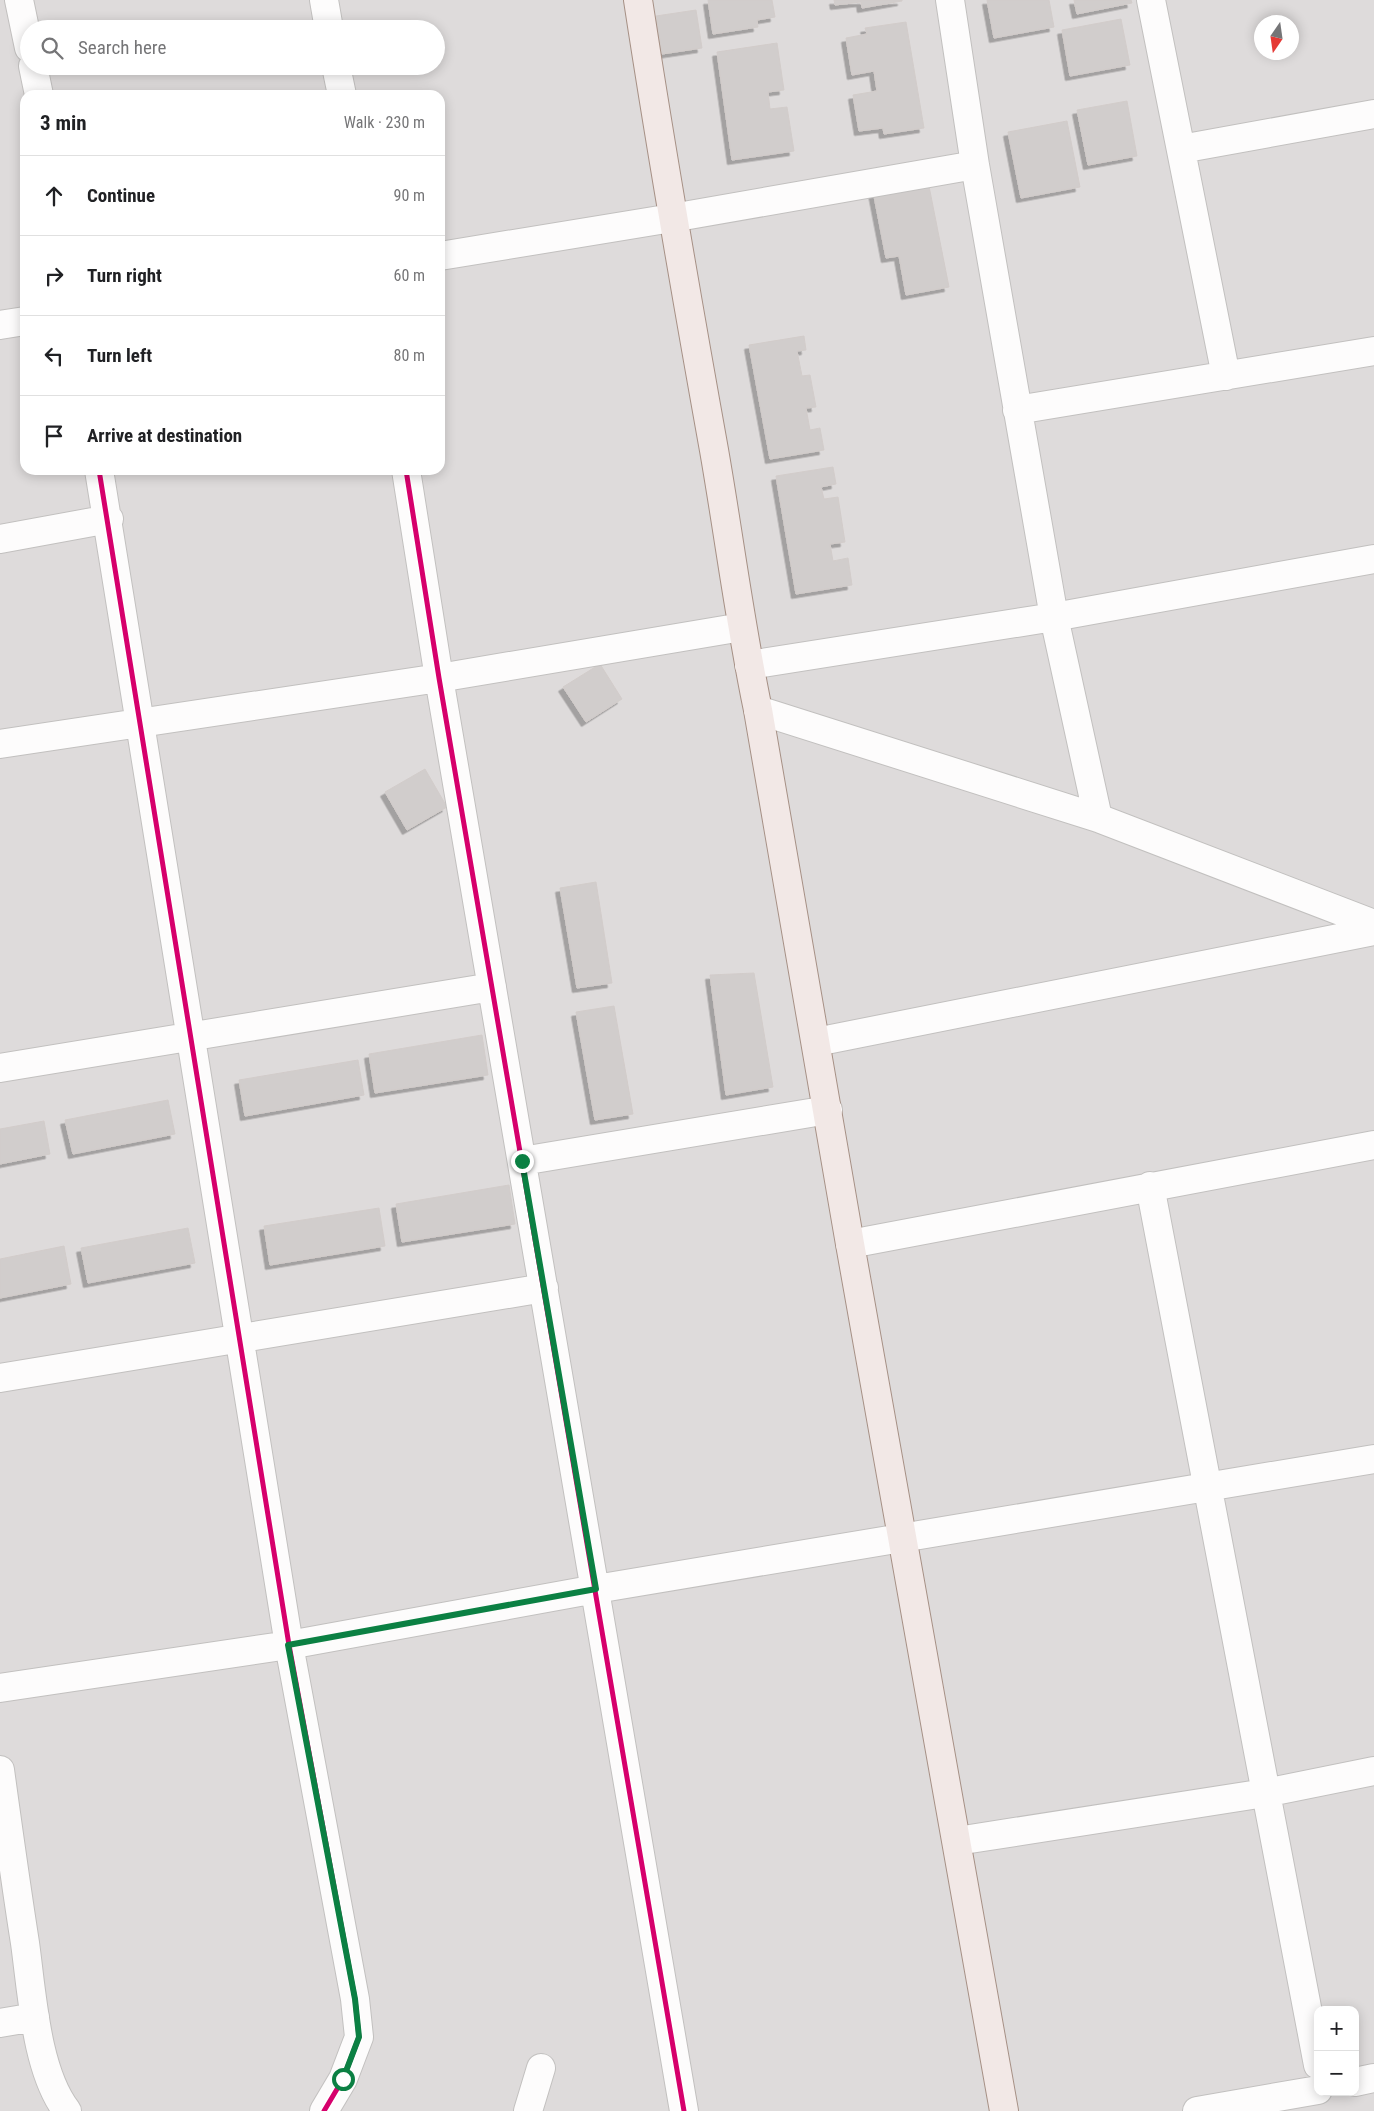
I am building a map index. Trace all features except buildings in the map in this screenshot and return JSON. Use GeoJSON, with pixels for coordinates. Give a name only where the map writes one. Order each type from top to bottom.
{"type":"FeatureCollection","features":[{"type":"Feature","properties":{"kind":"main road"},"geometry":{"type":"LineString","coordinates":[[638,0],[672,218],[714,452],[748,665],[758,710],[850,1244],[1004,2111]]}},
{"type":"Feature","properties":{"kind":"street"},"geometry":{"type":"LineString","coordinates":[[19,0],[23,20]]}},
{"type":"Feature","properties":{"kind":"street"},"geometry":{"type":"LineString","coordinates":[[324,0],[327,20]]}},
{"type":"Feature","properties":{"kind":"street"},"geometry":{"type":"LineString","coordinates":[[950,0],[975,165],[1054,617],[1098,818]]}},
{"type":"Feature","properties":{"kind":"street"},"geometry":{"type":"LineString","coordinates":[[1151,0],[1226,376]]}},
{"type":"Feature","properties":{"kind":"street"},"geometry":{"type":"LineString","coordinates":[[34,75],[37,90]]}},
{"type":"Feature","properties":{"kind":"street"},"geometry":{"type":"LineString","coordinates":[[338,75],[341,90]]}},
{"type":"Feature","properties":{"kind":"street"},"geometry":{"type":"LineString","coordinates":[[1181,149],[1374,114]]}},
{"type":"Feature","properties":{"kind":"street"},"geometry":{"type":"LineString","coordinates":[[445,255],[975,165]]}},
{"type":"Feature","properties":{"kind":"street"},"geometry":{"type":"LineString","coordinates":[[0,325],[20,322]]}},
{"type":"Feature","properties":{"kind":"street"},"geometry":{"type":"LineString","coordinates":[[1017,410],[1374,351]]}},
{"type":"Feature","properties":{"kind":"street"},"geometry":{"type":"LineString","coordinates":[[101,475],[288,1645],[355,1999],[359,2037],[343,2079],[324,2111]]}},
{"type":"Feature","properties":{"kind":"street"},"geometry":{"type":"LineString","coordinates":[[407,475],[439,678],[684,2111]]}},
{"type":"Feature","properties":{"kind":"street"},"geometry":{"type":"LineString","coordinates":[[0,539],[109,519]]}},
{"type":"Feature","properties":{"kind":"street"},"geometry":{"type":"LineString","coordinates":[[748,665],[1054,617],[1374,559]]}},
{"type":"Feature","properties":{"kind":"street"},"geometry":{"type":"LineString","coordinates":[[0,744],[439,678],[742,627]]}},
{"type":"Feature","properties":{"kind":"street"},"geometry":{"type":"LineString","coordinates":[[758,710],[1098,818],[1374,924]]}},
{"type":"Feature","properties":{"kind":"street"},"geometry":{"type":"LineString","coordinates":[[816,1042],[1374,931]]}},
{"type":"Feature","properties":{"kind":"street"},"geometry":{"type":"LineString","coordinates":[[0,1068],[492,986]]}},
{"type":"Feature","properties":{"kind":"street"},"geometry":{"type":"LineString","coordinates":[[522,1161],[828,1110]]}},
{"type":"Feature","properties":{"kind":"street"},"geometry":{"type":"LineString","coordinates":[[850,1244],[1374,1145]]}},
{"type":"Feature","properties":{"kind":"street"},"geometry":{"type":"LineString","coordinates":[[1150,1186],[1315,2051]]}},
{"type":"Feature","properties":{"kind":"street"},"geometry":{"type":"LineString","coordinates":[[0,1378],[544,1288]]}},
{"type":"Feature","properties":{"kind":"street"},"geometry":{"type":"LineString","coordinates":[[0,1688],[288,1645],[596,1589],[1206,1485],[1374,1459]]}},
{"type":"Feature","properties":{"kind":"street"},"geometry":{"type":"LineString","coordinates":[[0,1770],[35,2017],[48,2077],[57,2098],[67,2111]]}},
{"type":"Feature","properties":{"kind":"street"},"geometry":{"type":"LineString","coordinates":[[957,1841],[1265,1793],[1374,1771]]}},
{"type":"Feature","properties":{"kind":"street"},"geometry":{"type":"LineString","coordinates":[[0,2023],[35,2017]]}},
{"type":"Feature","properties":{"kind":"street"},"geometry":{"type":"LineString","coordinates":[[528,2111],[541,2068]]}},
{"type":"Feature","properties":{"kind":"street"},"geometry":{"type":"LineString","coordinates":[[1359,2081],[1374,2078]]}},
{"type":"Feature","properties":{"kind":"street"},"geometry":{"type":"LineString","coordinates":[[1197,2111],[1314,2091]]}},
{"type":"Feature","properties":{"kind":"street"},"geometry":{"type":"LineString","coordinates":[[1324,2096],[1327,2111]]}},
{"type":"Feature","properties":{"kind":"shaded area"},"geometry":{"type":"Polygon","coordinates":[[[0,0],[1374,0],[1374,2111],[0,2111],[0,0]]]}},
{"type":"Feature","properties":{"kind":"cycle path"},"geometry":{"type":"LineString","coordinates":[[100,475],[289,1645],[355,1999],[359,2037],[343,2079],[324,2111]]}},
{"type":"Feature","properties":{"kind":"cycle path"},"geometry":{"type":"LineString","coordinates":[[407,475],[439,678],[684,2111]]}},
{"type":"Feature","properties":{"kind":"route"},"geometry":{"type":"LineString","coordinates":[[343,2079],[359,2037],[355,1999],[288,1645],[596,1589],[522,1161]]}}]}
